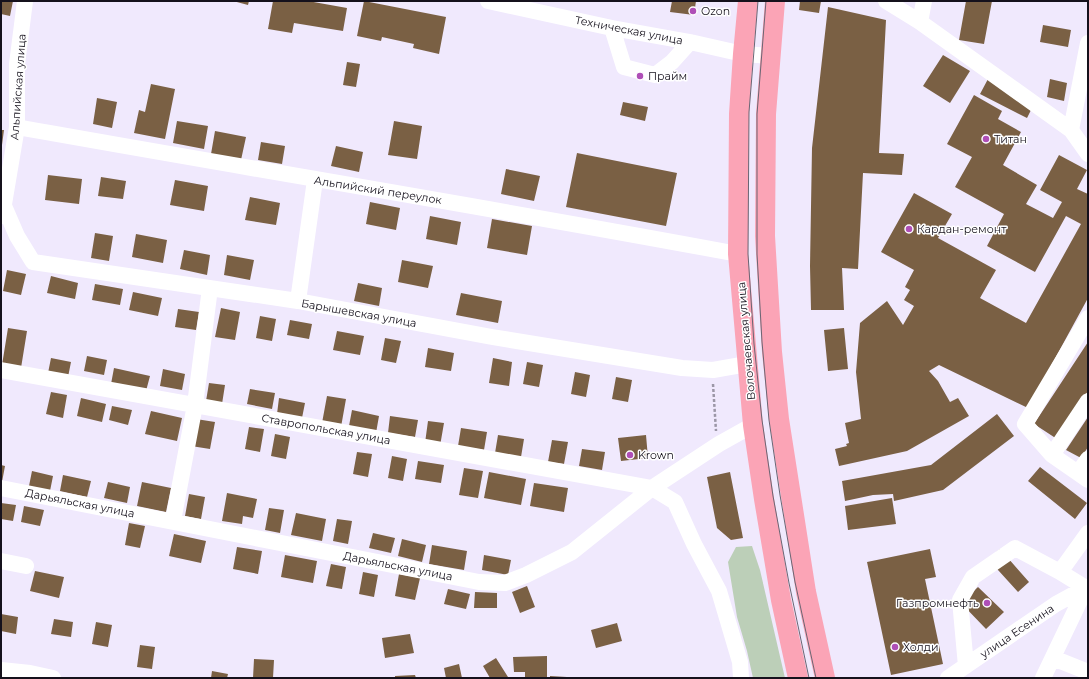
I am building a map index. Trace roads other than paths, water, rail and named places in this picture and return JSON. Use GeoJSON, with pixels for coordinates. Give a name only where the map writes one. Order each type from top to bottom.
{"type":"FeatureCollection","features":[{"type":"Feature","properties":{"kind":"main road","name":"Волочаевская улица"},"geometry":{"type":"LineString","coordinates":[[748,1],[742,54],[739,114],[738,254],[753,425],[780,592],[798,678]]}},
{"type":"Feature","properties":{"kind":"main road"},"geometry":{"type":"LineString","coordinates":[[774,1],[766,114],[765,236],[772,352],[780,419],[806,592],[826,676]]}},
{"type":"Feature","properties":{"kind":"street","name":"Альпийская улица"},"geometry":{"type":"LineString","coordinates":[[2,213],[17,127],[17,64],[25,1]]}},
{"type":"Feature","properties":{"kind":"street","name":"Техническая улица"},"geometry":{"type":"LineString","coordinates":[[488,1],[742,54],[770,56]]}},
{"type":"Feature","properties":{"kind":"street"},"geometry":{"type":"LineString","coordinates":[[886,1],[920,22],[1071,130],[1088,154]]}},
{"type":"Feature","properties":{"kind":"street"},"geometry":{"type":"LineString","coordinates":[[920,22],[924,1]]}},
{"type":"Feature","properties":{"kind":"street"},"geometry":{"type":"LineString","coordinates":[[612,28],[624,67],[655,75],[672,62],[690,42]]}},
{"type":"Feature","properties":{"kind":"street"},"geometry":{"type":"LineString","coordinates":[[1071,130],[1088,43]]}},
{"type":"Feature","properties":{"kind":"street","name":"Альпийский переулок"},"geometry":{"type":"LineString","coordinates":[[17,127],[315,180],[456,202],[738,254]]}},
{"type":"Feature","properties":{"kind":"street"},"geometry":{"type":"LineString","coordinates":[[298,301],[315,180]]}},
{"type":"Feature","properties":{"kind":"street","name":"Барышевская улица"},"geometry":{"type":"LineString","coordinates":[[2,213],[33,262],[298,301],[507,340],[682,368],[713,370],[747,364]]}},
{"type":"Feature","properties":{"kind":"street"},"geometry":{"type":"LineString","coordinates":[[173,521],[195,405],[210,288]]}},
{"type":"Feature","properties":{"kind":"street"},"geometry":{"type":"LineString","coordinates":[[1088,318],[1026,424],[1052,455],[1083,477],[1088,458]]}},
{"type":"Feature","properties":{"kind":"street","name":"Ставропольская улица"},"geometry":{"type":"LineString","coordinates":[[1,370],[652,488]]}},
{"type":"Feature","properties":{"kind":"street"},"geometry":{"type":"LineString","coordinates":[[1052,455],[1088,401]]}},
{"type":"Feature","properties":{"kind":"street","name":"Дарьяльская улица"},"geometry":{"type":"LineString","coordinates":[[1,488],[479,582],[505,583],[526,575],[572,552],[652,488],[719,444],[753,425]]}},
{"type":"Feature","properties":{"kind":"street"},"geometry":{"type":"LineString","coordinates":[[652,488],[675,502],[694,544],[719,592],[740,662],[741,678]]}},
{"type":"Feature","properties":{"kind":"street"},"geometry":{"type":"LineString","coordinates":[[1060,572],[1088,533]]}},
{"type":"Feature","properties":{"kind":"street"},"geometry":{"type":"LineString","coordinates":[[966,666],[960,600],[972,577],[1015,548],[1087,587],[1043,678]]}},
{"type":"Feature","properties":{"kind":"street"},"geometry":{"type":"LineString","coordinates":[[1,561],[26,566]]}},
{"type":"Feature","properties":{"kind":"street","name":"улица Есенина"},"geometry":{"type":"LineString","coordinates":[[948,678],[1056,604],[1087,587]]}},
{"type":"Feature","properties":{"kind":"street"},"geometry":{"type":"LineString","coordinates":[[1053,658],[1088,672]]}},
{"type":"Feature","properties":{"kind":"street"},"geometry":{"type":"LineString","coordinates":[[1,670],[30,673],[53,678]]}},
{"type":"Feature","properties":{"kind":"tram line"},"geometry":{"type":"LineString","coordinates":[[758,1],[749,112],[748,254],[754,344],[762,420],[773,496],[809,678]]}},
{"type":"Feature","properties":{"kind":"tram line"},"geometry":{"type":"LineString","coordinates":[[766,1],[757,114],[757,254],[762,342],[769,420],[780,495],[795,582],[816,678]]}},
{"type":"Feature","properties":{"kind":"place","name":"Ozon"},"geometry":{"type":"Point","coordinates":[693,11]}},
{"type":"Feature","properties":{"kind":"place","name":"Прайм"},"geometry":{"type":"Point","coordinates":[640,76]}},
{"type":"Feature","properties":{"kind":"place","name":"Титан"},"geometry":{"type":"Point","coordinates":[986,139]}},
{"type":"Feature","properties":{"kind":"place","name":"Кардан-ремонт"},"geometry":{"type":"Point","coordinates":[909,229]}},
{"type":"Feature","properties":{"kind":"place","name":"Krown"},"geometry":{"type":"Point","coordinates":[630,455]}},
{"type":"Feature","properties":{"kind":"place","name":"Газпромнефть"},"geometry":{"type":"Point","coordinates":[987,603]}},
{"type":"Feature","properties":{"kind":"place","name":"Холди"},"geometry":{"type":"Point","coordinates":[895,647]}}]}
